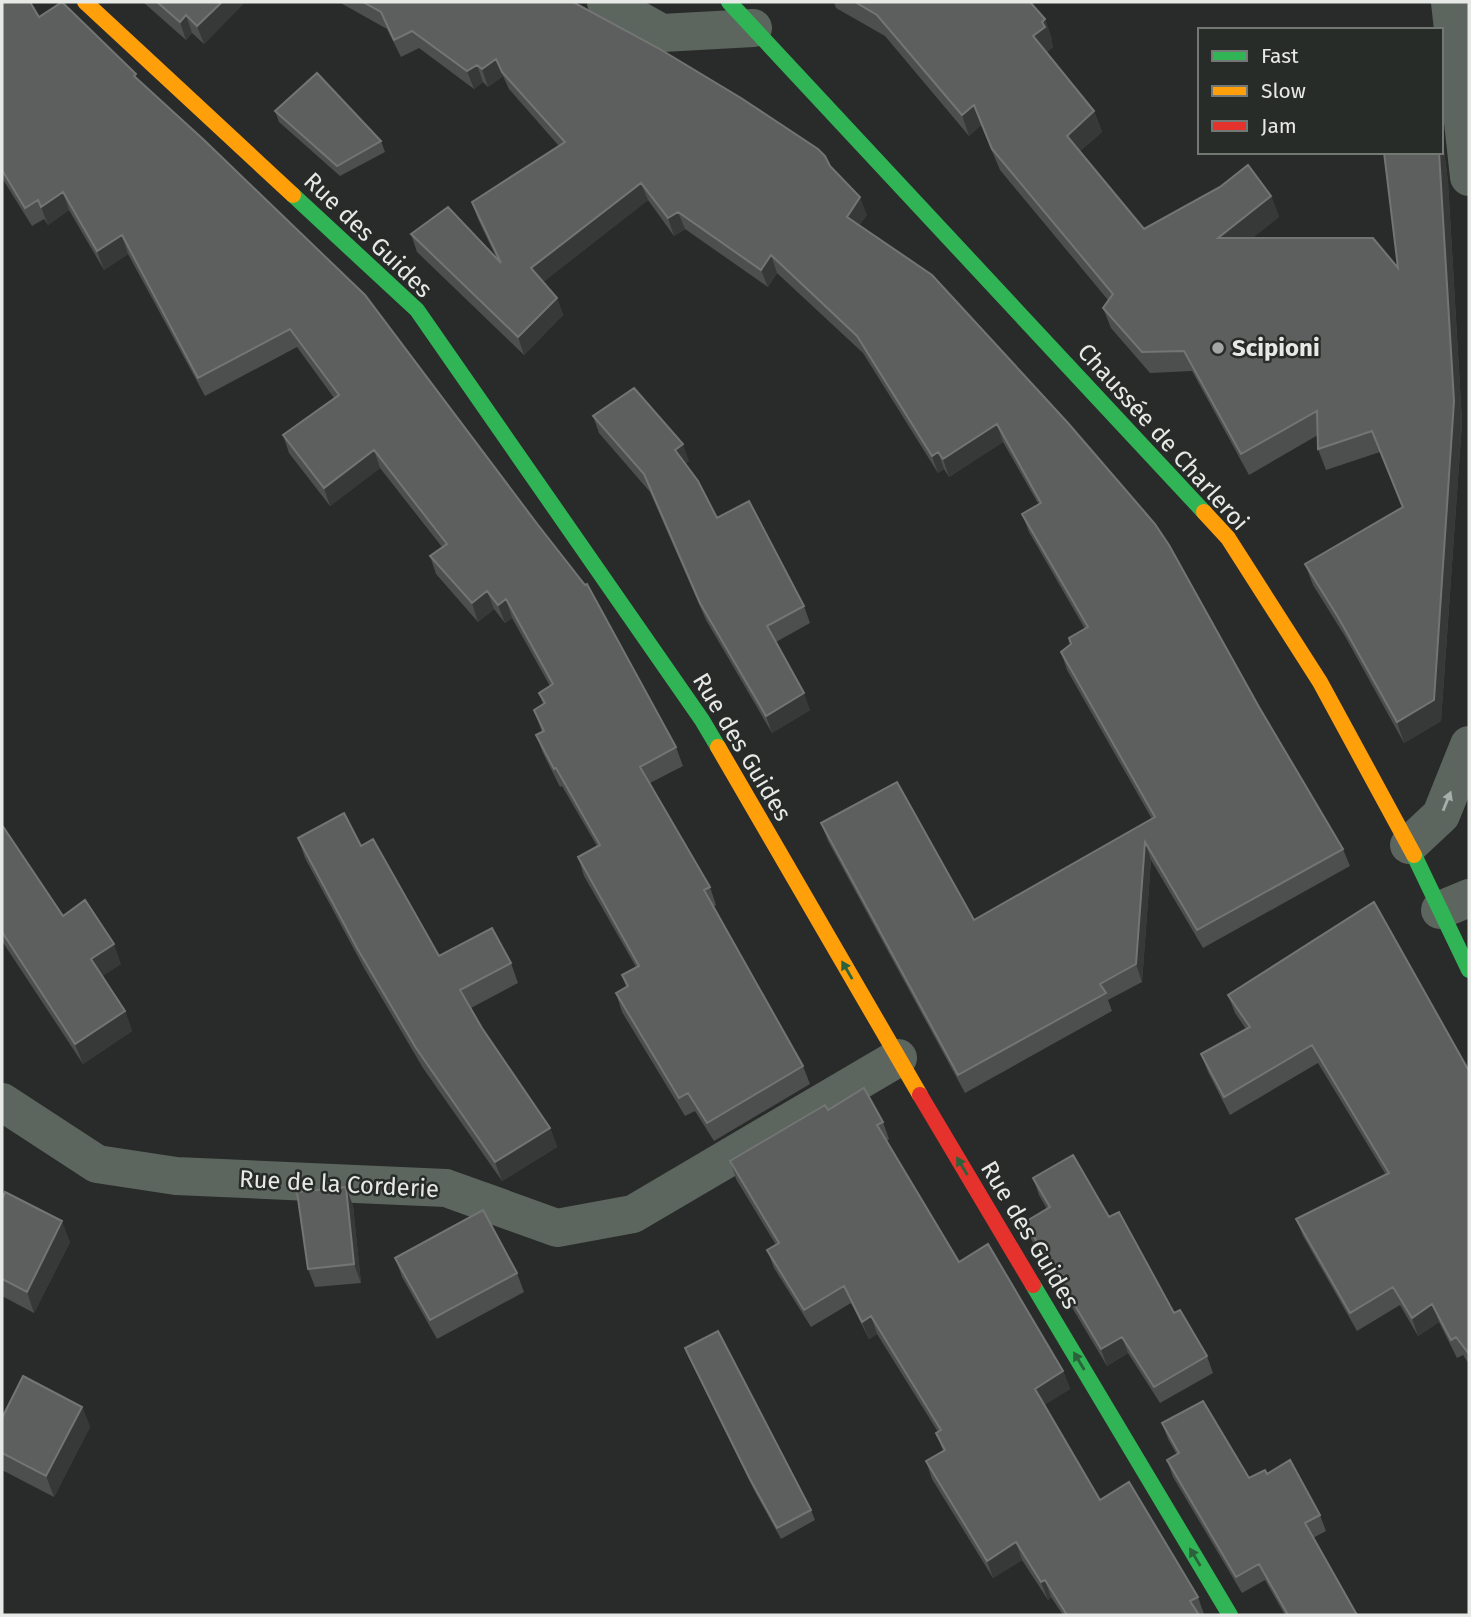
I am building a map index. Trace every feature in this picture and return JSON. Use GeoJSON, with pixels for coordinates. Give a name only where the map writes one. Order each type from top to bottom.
{"type":"FeatureCollection","features":[{"type":"Feature","properties":{"kind":"street","name":"Rue des Guides"},"geometry":{"type":"LineString","coordinates":[[85,2],[416,310],[702,720],[898,1058],[1230,1615]]}},
{"type":"Feature","properties":{"kind":"street"},"geometry":{"type":"LineString","coordinates":[[606,2],[662,33],[741,15]]}},
{"type":"Feature","properties":{"kind":"street"},"geometry":{"type":"LineString","coordinates":[[1450,2],[1469,177]]}},
{"type":"Feature","properties":{"kind":"street","name":"Chaussée de Charleroi"},"geometry":{"type":"LineString","coordinates":[[741,15],[1228,538],[1320,682],[1409,845],[1455,904],[1469,970]]}},
{"type":"Feature","properties":{"kind":"street"},"geometry":{"type":"LineString","coordinates":[[1409,845],[1441,815],[1469,745]]}},
{"type":"Feature","properties":{"kind":"street","name":"Rue de la Corderie"},"geometry":{"type":"LineString","coordinates":[[2,1101],[97,1164],[176,1176],[446,1188],[557,1228],[633,1214],[898,1058]]}},
{"type":"Feature","properties":{"kind":"building"},"geometry":{"type":"Polygon","coordinates":[[[2,2],[30,2],[39,17],[62,2],[136,74],[134,76],[365,295],[538,525],[585,585],[587,584],[676,747],[640,767],[710,887],[704,890],[803,1066],[707,1123],[688,1093],[679,1098],[616,993],[628,986],[622,975],[639,966],[578,857],[600,845],[536,735],[544,731],[534,710],[545,703],[539,693],[553,684],[506,599],[498,605],[487,591],[472,603],[430,556],[447,544],[374,450],[324,488],[283,435],[339,395],[290,329],[198,378],[122,235],[97,251],[63,192],[41,207],[38,200],[25,208],[2,170],[2,2]]]}},
{"type":"Feature","properties":{"kind":"building"},"geometry":{"type":"Polygon","coordinates":[[[157,2],[222,2],[197,26],[186,15],[180,22],[157,2]]]}},
{"type":"Feature","properties":{"kind":"building"},"geometry":{"type":"Polygon","coordinates":[[[363,2],[573,2],[658,48],[818,149],[830,166],[860,197],[847,217],[932,275],[1068,423],[1155,524],[1343,849],[1197,930],[1145,842],[1136,964],[1100,984],[1106,993],[958,1075],[821,823],[897,782],[974,920],[1155,817],[1061,652],[1071,644],[1069,638],[1088,627],[1022,514],[1041,503],[997,424],[943,459],[938,452],[932,456],[857,336],[771,255],[761,270],[678,212],[668,218],[641,183],[531,268],[557,298],[518,337],[411,234],[448,207],[501,263],[472,202],[565,142],[502,72],[496,59],[482,69],[477,65],[467,71],[412,31],[394,40],[381,12],[363,2]]]}},
{"type":"Feature","properties":{"kind":"building"},"geometry":{"type":"Polygon","coordinates":[[[855,2],[1030,2],[1045,19],[1042,22],[1045,27],[1033,36],[1094,111],[1067,136],[1144,229],[1220,187],[1248,165],[1271,196],[1218,238],[1373,238],[1398,268],[1384,154],[1439,154],[1454,401],[1434,700],[1397,722],[1305,564],[1403,507],[1372,431],[1318,449],[1317,411],[1241,454],[1184,351],[1142,352],[1103,308],[1113,294],[992,149],[974,105],[962,115],[877,15],[855,2]]]}},
{"type":"Feature","properties":{"kind":"building"},"geometry":{"type":"Polygon","coordinates":[[[317,73],[381,141],[337,166],[275,111],[317,73]]]}},
{"type":"Feature","properties":{"kind":"building"},"geometry":{"type":"Polygon","coordinates":[[[634,388],[683,444],[675,450],[698,481],[717,518],[749,501],[804,606],[767,626],[804,693],[766,716],[700,603],[644,474],[593,416],[634,388]]]}},
{"type":"Feature","properties":{"kind":"building"},"geometry":{"type":"Polygon","coordinates":[[[344,813],[361,846],[373,839],[439,956],[492,928],[511,963],[460,990],[482,1028],[550,1128],[495,1162],[416,1048],[357,948],[298,838],[344,813]]]}},
{"type":"Feature","properties":{"kind":"building"},"geometry":{"type":"Polygon","coordinates":[[[2,825],[63,916],[85,900],[114,944],[91,959],[125,1011],[75,1044],[2,932],[2,825]]]}},
{"type":"Feature","properties":{"kind":"building"},"geometry":{"type":"Polygon","coordinates":[[[1374,902],[1469,1071],[1469,1354],[1456,1337],[1451,1340],[1432,1304],[1412,1318],[1393,1287],[1350,1313],[1296,1219],[1389,1173],[1312,1045],[1224,1097],[1201,1054],[1250,1027],[1228,995],[1374,902]]]}},
{"type":"Feature","properties":{"kind":"building"},"geometry":{"type":"Polygon","coordinates":[[[864,1088],[883,1122],[877,1125],[959,1262],[988,1244],[1063,1371],[1035,1389],[1100,1500],[1129,1482],[1198,1597],[1190,1601],[1199,1615],[1067,1615],[1045,1580],[1041,1582],[1016,1542],[987,1561],[926,1461],[945,1450],[936,1433],[941,1430],[871,1316],[862,1322],[844,1286],[804,1310],[767,1250],[779,1243],[730,1161],[825,1105],[828,1110],[864,1088]]]}},
{"type":"Feature","properties":{"kind":"building"},"geometry":{"type":"Polygon","coordinates":[[[1073,1155],[1109,1217],[1119,1212],[1174,1313],[1180,1310],[1207,1356],[1154,1387],[1122,1337],[1101,1349],[1025,1222],[1050,1207],[1033,1178],[1073,1155]]]}},
{"type":"Feature","properties":{"kind":"building"},"geometry":{"type":"Polygon","coordinates":[[[346,1187],[354,1264],[308,1269],[297,1192],[346,1187]]]}},
{"type":"Feature","properties":{"kind":"building"},"geometry":{"type":"Polygon","coordinates":[[[5,1192],[62,1221],[27,1292],[2,1279],[2,1199],[5,1192]]]}},
{"type":"Feature","properties":{"kind":"building"},"geometry":{"type":"Polygon","coordinates":[[[483,1210],[517,1273],[430,1320],[395,1258],[483,1210]]]}},
{"type":"Feature","properties":{"kind":"building"},"geometry":{"type":"Polygon","coordinates":[[[718,1331],[811,1510],[777,1528],[685,1348],[718,1331]]]}},
{"type":"Feature","properties":{"kind":"building"},"geometry":{"type":"Polygon","coordinates":[[[23,1376],[82,1407],[46,1476],[2,1453],[2,1418],[23,1376]]]}},
{"type":"Feature","properties":{"kind":"building"},"geometry":{"type":"Polygon","coordinates":[[[1203,1401],[1249,1478],[1265,1470],[1267,1474],[1290,1460],[1320,1515],[1305,1523],[1357,1615],[1288,1615],[1259,1564],[1236,1577],[1167,1460],[1179,1453],[1162,1423],[1203,1401]]]}},
{"type":"Feature","properties":{"kind":"traffic: fast"},"geometry":{"type":"LineString","coordinates":[[729,2],[1204,512]]}},
{"type":"Feature","properties":{"kind":"traffic: fast"},"geometry":{"type":"LineString","coordinates":[[293,195],[417,310],[702,720],[718,747]]}},
{"type":"Feature","properties":{"kind":"traffic: fast"},"geometry":{"type":"LineString","coordinates":[[1414,855],[1469,970]]}},
{"type":"Feature","properties":{"kind":"traffic: fast"},"geometry":{"type":"LineString","coordinates":[[1033,1285],[1230,1615]]}},
{"type":"Feature","properties":{"kind":"traffic: slow"},"geometry":{"type":"LineString","coordinates":[[85,2],[293,195]]}},
{"type":"Feature","properties":{"kind":"traffic: slow"},"geometry":{"type":"LineString","coordinates":[[1204,512],[1228,538],[1320,682],[1414,855]]}},
{"type":"Feature","properties":{"kind":"traffic: slow"},"geometry":{"type":"LineString","coordinates":[[718,747],[920,1095]]}},
{"type":"Feature","properties":{"kind":"traffic: jam"},"geometry":{"type":"LineString","coordinates":[[920,1095],[1033,1285]]}},
{"type":"Feature","properties":{"kind":"place","name":"Scipioni"},"geometry":{"type":"Point","coordinates":[1218,348]}}]}
